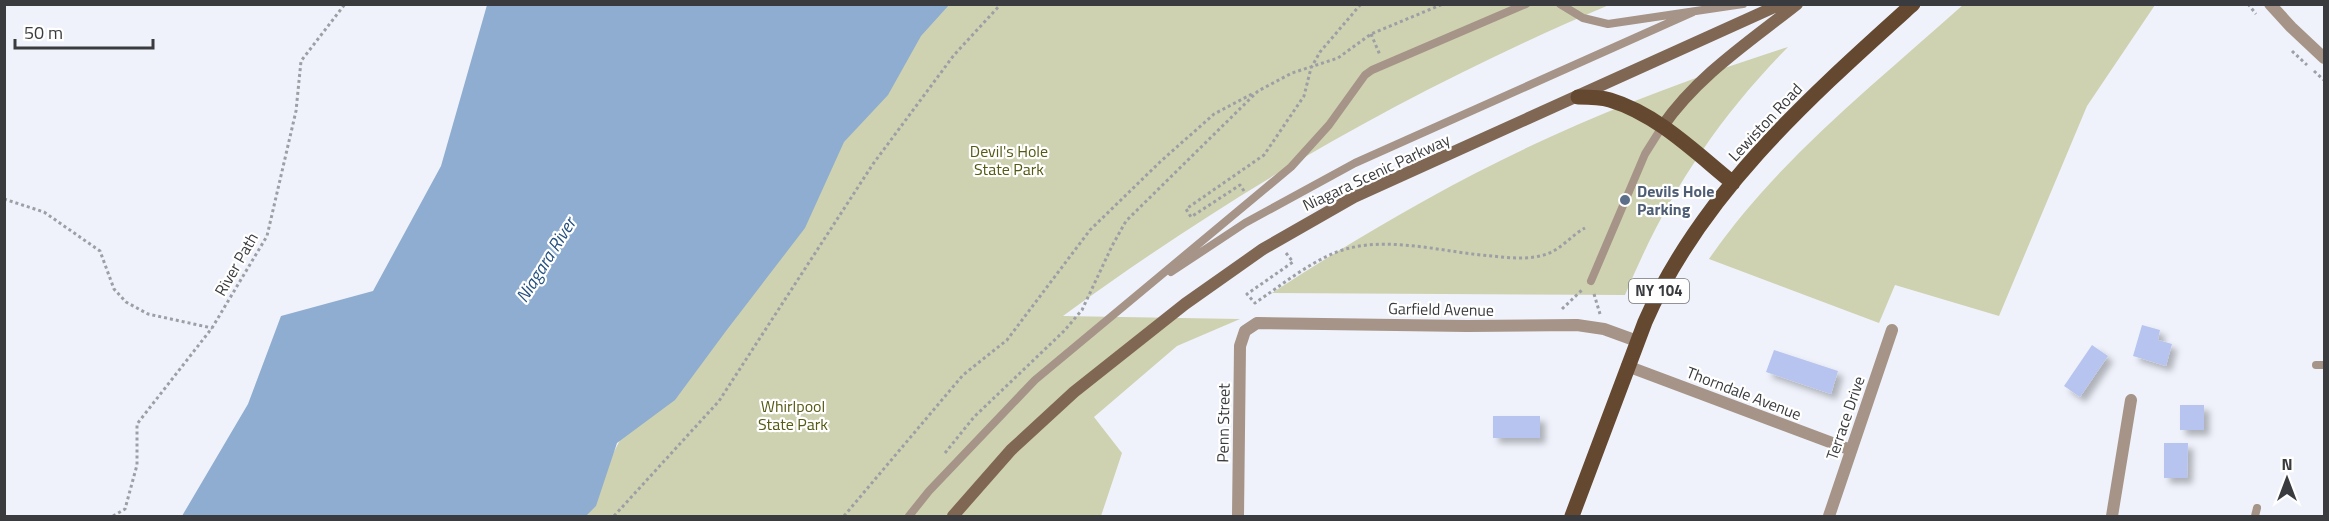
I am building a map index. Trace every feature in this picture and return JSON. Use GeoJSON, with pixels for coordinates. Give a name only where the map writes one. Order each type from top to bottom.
{"type":"FeatureCollection","features":[{"type":"Feature","properties":{"kind":"main road","name":"Niagara Scenic Parkway"},"geometry":{"type":"LineString","coordinates":[[953,516],[1011,450],[1074,392],[1185,304],[1263,249],[1354,197],[1578,98],[1781,4]]}},
{"type":"Feature","properties":{"kind":"main road"},"geometry":{"type":"LineString","coordinates":[[1662,127],[1694,87],[1797,4]]}},
{"type":"Feature","properties":{"kind":"main road","name":"Lewiston Road"},"geometry":{"type":"LineString","coordinates":[[1572,516],[1627,366],[1656,295],[1671,268],[1733,183],[1795,115],[1913,4]]}},
{"type":"Feature","properties":{"kind":"main road"},"geometry":{"type":"LineString","coordinates":[[1578,98],[1609,100],[1642,115],[1662,127],[1733,183]]}},
{"type":"Feature","properties":{"kind":"street"},"geometry":{"type":"LineString","coordinates":[[2270,4],[2325,58]]}},
{"type":"Feature","properties":{"kind":"street","name":"Garfield Avenue"},"geometry":{"type":"LineString","coordinates":[[1245,332],[1252,325],[1262,322],[1467,326],[1577,325],[1604,329],[1637,341]]}},
{"type":"Feature","properties":{"kind":"street","name":"Terrace Drive"},"geometry":{"type":"LineString","coordinates":[[1829,516],[1892,330]]}},
{"type":"Feature","properties":{"kind":"street","name":"Penn Street"},"geometry":{"type":"LineString","coordinates":[[1238,516],[1240,346],[1245,332]]}},
{"type":"Feature","properties":{"kind":"street","name":"Thorndale Avenue"},"geometry":{"type":"LineString","coordinates":[[1627,366],[1851,450]]}},
{"type":"Feature","properties":{"kind":"street"},"geometry":{"type":"LineString","coordinates":[[2112,516],[2131,400]]}},
{"type":"Feature","properties":{"kind":"lane"},"geometry":{"type":"LineString","coordinates":[[909,516],[929,491],[1035,380],[1291,167],[1329,125],[1365,75],[1526,4]]}},
{"type":"Feature","properties":{"kind":"lane"},"geometry":{"type":"LineString","coordinates":[[1560,4],[1583,18],[1608,24],[1743,4]]}},
{"type":"Feature","properties":{"kind":"lane"},"geometry":{"type":"LineString","coordinates":[[1131,298],[1245,223],[1355,162],[1693,12]]}},
{"type":"Feature","properties":{"kind":"lane"},"geometry":{"type":"LineString","coordinates":[[1591,281],[1645,154],[1662,127]]}},
{"type":"Feature","properties":{"kind":"path","name":"River Path"},"geometry":{"type":"LineString","coordinates":[[113,516],[125,509],[137,465],[137,424],[212,328],[267,236],[296,111],[301,61],[345,4]]}},
{"type":"Feature","properties":{"kind":"path"},"geometry":{"type":"LineString","coordinates":[[614,516],[718,401],[873,164],[954,55],[1001,4]]}},
{"type":"Feature","properties":{"kind":"path"},"geometry":{"type":"LineString","coordinates":[[1239,174],[1263,155],[1282,130],[1304,96],[1311,68],[1320,52],[1361,4]]}},
{"type":"Feature","properties":{"kind":"path"},"geometry":{"type":"LineString","coordinates":[[844,516],[963,375],[1007,340],[1090,230],[1160,162],[1214,114],[1292,73],[1338,58],[1371,34],[1443,4]]}},
{"type":"Feature","properties":{"kind":"path"},"geometry":{"type":"LineString","coordinates":[[1371,34],[1384,65]]}},
{"type":"Feature","properties":{"kind":"path"},"geometry":{"type":"LineString","coordinates":[[945,453],[974,417],[1082,310],[1126,221],[1258,91]]}},
{"type":"Feature","properties":{"kind":"path"},"geometry":{"type":"LineString","coordinates":[[4,199],[44,212],[100,251],[114,289],[126,302],[148,314],[212,328]]}},
{"type":"Feature","properties":{"kind":"path"},"geometry":{"type":"LineString","coordinates":[[1301,272],[1337,252],[1365,245],[1417,247],[1513,258],[1533,257],[1548,254],[1585,228]]}},
{"type":"Feature","properties":{"kind":"path"},"geometry":{"type":"LineString","coordinates":[[1546,326],[1591,281],[1604,329]]}},
{"type":"Feature","properties":{"kind":"green space"},"geometry":{"type":"Polygon","coordinates":[[[1964,4],[2155,5],[2087,106],[1999,316],[1895,285],[1879,323],[1709,259],[1736,223],[1796,156],[1964,4]]]}},
{"type":"Feature","properties":{"kind":"green space"},"geometry":{"type":"Polygon","coordinates":[[[936,5],[1609,5],[1465,71],[1327,144],[1194,226],[1063,316],[1240,319],[1177,346],[1094,417],[1122,453],[1101,516],[566,516],[592,494],[631,419],[936,5]]]}},
{"type":"Feature","properties":{"kind":"green space"},"geometry":{"type":"Polygon","coordinates":[[[1788,47],[1737,103],[1694,163],[1657,226],[1625,295],[1272,293],[1339,250],[1408,210],[1514,154],[1638,100],[1788,47]]]}},
{"type":"Feature","properties":{"kind":"water","name":"Niagara River"},"geometry":{"type":"Polygon","coordinates":[[[487,5],[949,5],[921,36],[888,95],[844,142],[805,228],[675,400],[617,443],[596,506],[586,516],[182,516],[248,404],[281,316],[373,291],[441,166],[487,5]]]}},
{"type":"Feature","properties":{"kind":"building"},"geometry":{"type":"Polygon","coordinates":[[[2142,325],[2160,330],[2158,340],[2172,344],[2166,366],[2133,356],[2142,325]]]}},
{"type":"Feature","properties":{"kind":"building"},"geometry":{"type":"Polygon","coordinates":[[[2092,345],[2108,356],[2080,397],[2064,386],[2092,345]]]}},
{"type":"Feature","properties":{"kind":"building"},"geometry":{"type":"Polygon","coordinates":[[[1774,350],[1838,371],[1831,394],[1766,372],[1774,350]]]}},
{"type":"Feature","properties":{"kind":"building"},"geometry":{"type":"Polygon","coordinates":[[[2180,405],[2204,405],[2204,430],[2180,430],[2180,405]]]}},
{"type":"Feature","properties":{"kind":"building"},"geometry":{"type":"Polygon","coordinates":[[[1493,416],[1540,416],[1540,438],[1493,438],[1493,416]]]}},
{"type":"Feature","properties":{"kind":"building"},"geometry":{"type":"Polygon","coordinates":[[[2164,443],[2188,443],[2187,478],[2164,478],[2164,443]]]}},
{"type":"Feature","properties":{"kind":"place","name":"Devils Hole Parking"},"geometry":{"type":"Point","coordinates":[1625,200]}},
{"type":"Feature","properties":{"kind":"park label","name":"Devil's Hole State Park"},"geometry":{"type":"Point","coordinates":[1009,160]}},
{"type":"Feature","properties":{"kind":"park label","name":"Whirlpool State Park"},"geometry":{"type":"Point","coordinates":[793,415]}}]}
